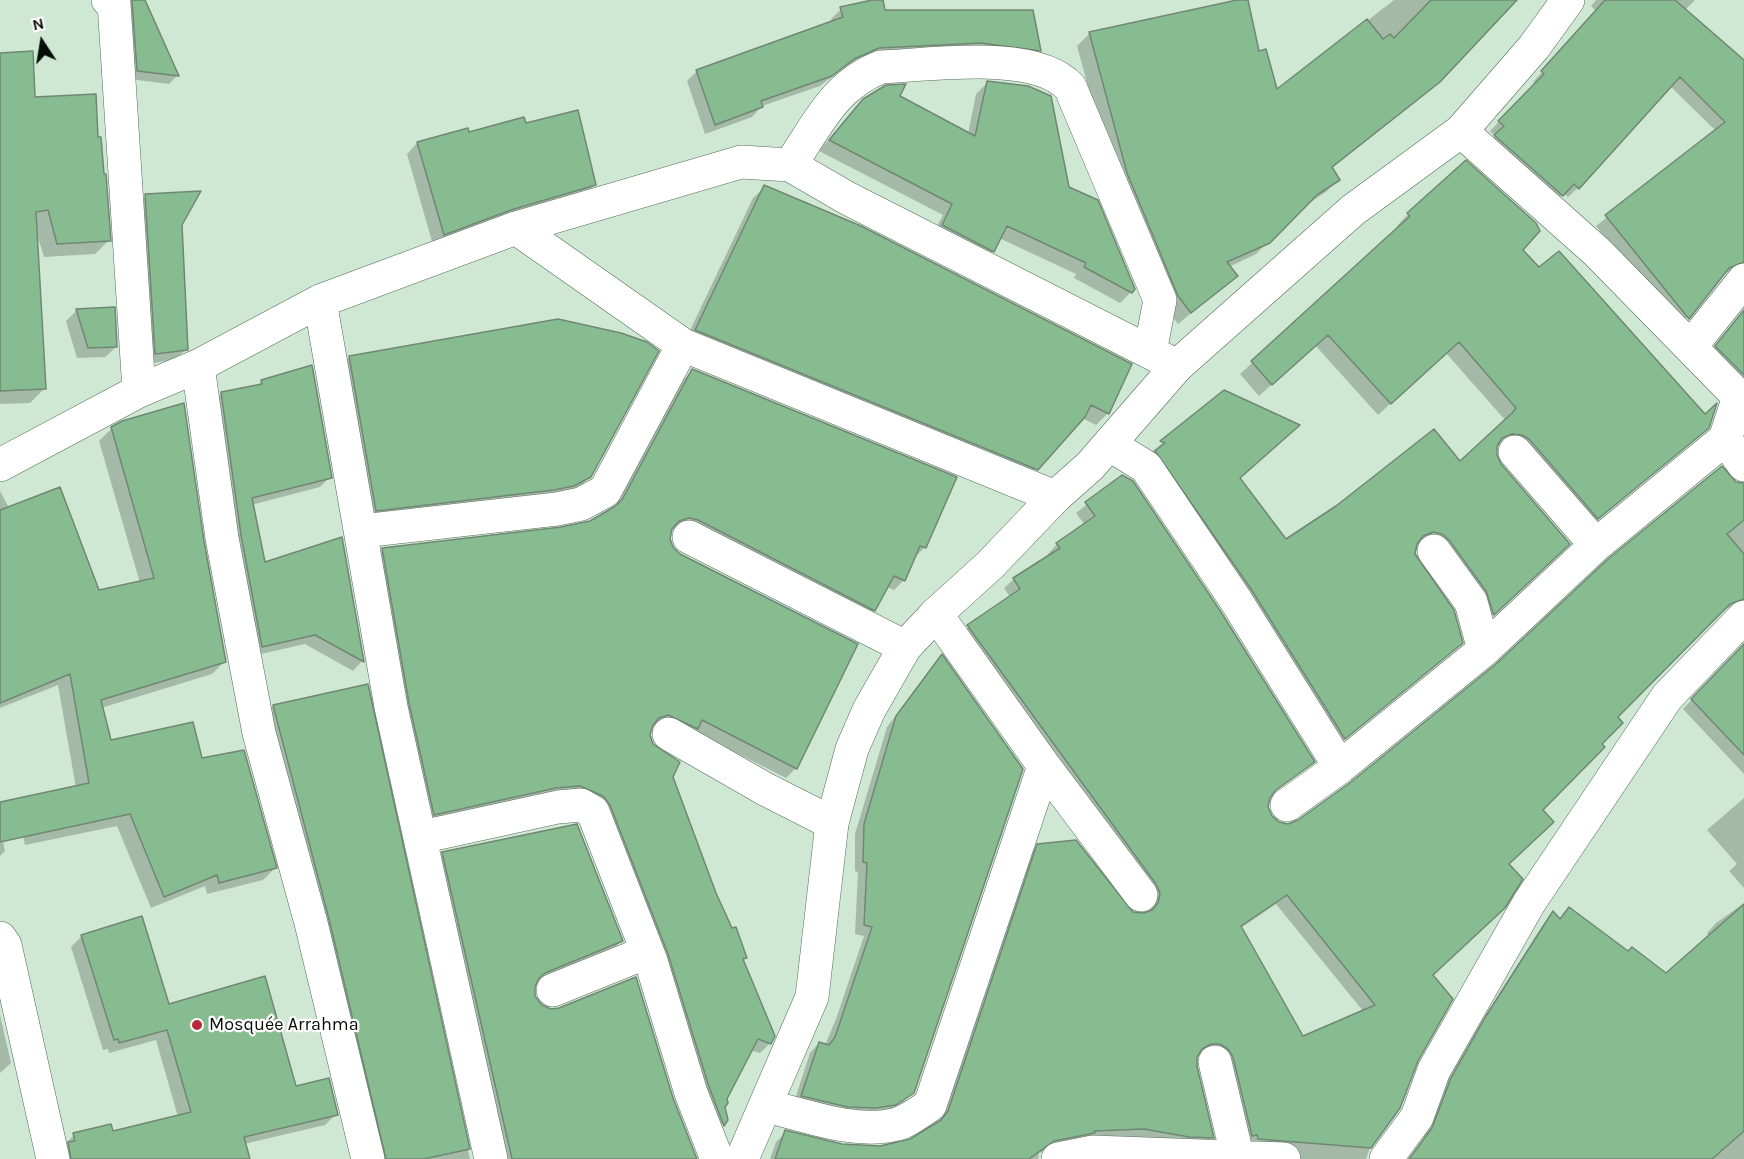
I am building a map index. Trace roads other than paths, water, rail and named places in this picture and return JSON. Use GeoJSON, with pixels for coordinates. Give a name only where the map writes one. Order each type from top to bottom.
{"type":"FeatureCollection","features":[{"type":"Feature","properties":{"kind":"street"},"geometry":{"type":"LineString","coordinates":[[108,0],[114,3],[139,392]]}},
{"type":"Feature","properties":{"kind":"street"},"geometry":{"type":"LineString","coordinates":[[742,1159],[812,997],[832,823],[852,749],[869,710],[905,647],[936,614],[990,565],[1054,497],[1110,445],[1163,359],[1353,210],[1461,131],[1534,47],[1568,0]]}},
{"type":"Feature","properties":{"kind":"street"},"geometry":{"type":"LineString","coordinates":[[790,165],[841,91],[862,74],[881,67],[1011,62],[1057,75],[1070,87],[1160,300],[1163,359]]}},
{"type":"Feature","properties":{"kind":"street"},"geometry":{"type":"LineString","coordinates":[[1287,805],[1340,767],[1484,650],[1596,545],[1735,452],[1739,397],[1597,252],[1461,131]]}},
{"type":"Feature","properties":{"kind":"street"},"geometry":{"type":"LineString","coordinates":[[0,465],[139,392],[198,366],[320,301],[516,228],[741,162],[790,165],[847,198],[1163,359]]}},
{"type":"Feature","properties":{"kind":"street"},"geometry":{"type":"LineString","coordinates":[[516,228],[683,345],[1054,497]]}},
{"type":"Feature","properties":{"kind":"street"},"geometry":{"type":"LineString","coordinates":[[1691,346],[1744,280]]}},
{"type":"Feature","properties":{"kind":"street"},"geometry":{"type":"LineString","coordinates":[[320,301],[391,707],[491,1159]]}},
{"type":"Feature","properties":{"kind":"street"},"geometry":{"type":"LineString","coordinates":[[362,531],[557,509],[595,499],[605,491],[683,345]]}},
{"type":"Feature","properties":{"kind":"street"},"geometry":{"type":"LineString","coordinates":[[198,366],[222,538],[259,733],[313,934],[368,1159]]}},
{"type":"Feature","properties":{"kind":"street"},"geometry":{"type":"LineString","coordinates":[[1110,445],[1146,467],[1234,599],[1340,767]]}},
{"type":"Feature","properties":{"kind":"street"},"geometry":{"type":"LineString","coordinates":[[1515,452],[1596,545]]}},
{"type":"Feature","properties":{"kind":"street"},"geometry":{"type":"LineString","coordinates":[[689,537],[905,647]]}},
{"type":"Feature","properties":{"kind":"street"},"geometry":{"type":"LineString","coordinates":[[1434,550],[1471,602],[1484,650]]}},
{"type":"Feature","properties":{"kind":"street"},"geometry":{"type":"LineString","coordinates":[[936,614],[1044,766],[1141,894]]}},
{"type":"Feature","properties":{"kind":"street"},"geometry":{"type":"LineString","coordinates":[[1386,1159],[1417,1117],[1434,1070],[1529,903],[1667,697],[1744,617]]}},
{"type":"Feature","properties":{"kind":"street"},"geometry":{"type":"LineString","coordinates":[[669,734],[765,789],[832,823]]}},
{"type":"Feature","properties":{"kind":"street"},"geometry":{"type":"LineString","coordinates":[[766,1107],[857,1127],[893,1125],[910,1119],[930,1105],[1044,766]]}},
{"type":"Feature","properties":{"kind":"street"},"geometry":{"type":"LineString","coordinates":[[421,837],[548,809],[581,805],[593,812],[647,952],[676,1036],[691,1093],[717,1159]]}},
{"type":"Feature","properties":{"kind":"street"},"geometry":{"type":"LineString","coordinates":[[0,938],[5,945],[53,1159]]}},
{"type":"Feature","properties":{"kind":"street"},"geometry":{"type":"LineString","coordinates":[[553,990],[647,952]]}},
{"type":"Feature","properties":{"kind":"street"},"geometry":{"type":"LineString","coordinates":[[1215,1062],[1238,1157]]}},
{"type":"Feature","properties":{"kind":"street"},"geometry":{"type":"LineString","coordinates":[[1058,1159],[1093,1152],[1284,1159]]}},
{"type":"Feature","properties":{"kind":"place","name":"Mosquée Arrahma"},"geometry":{"type":"Point","coordinates":[197,1025]}}]}
